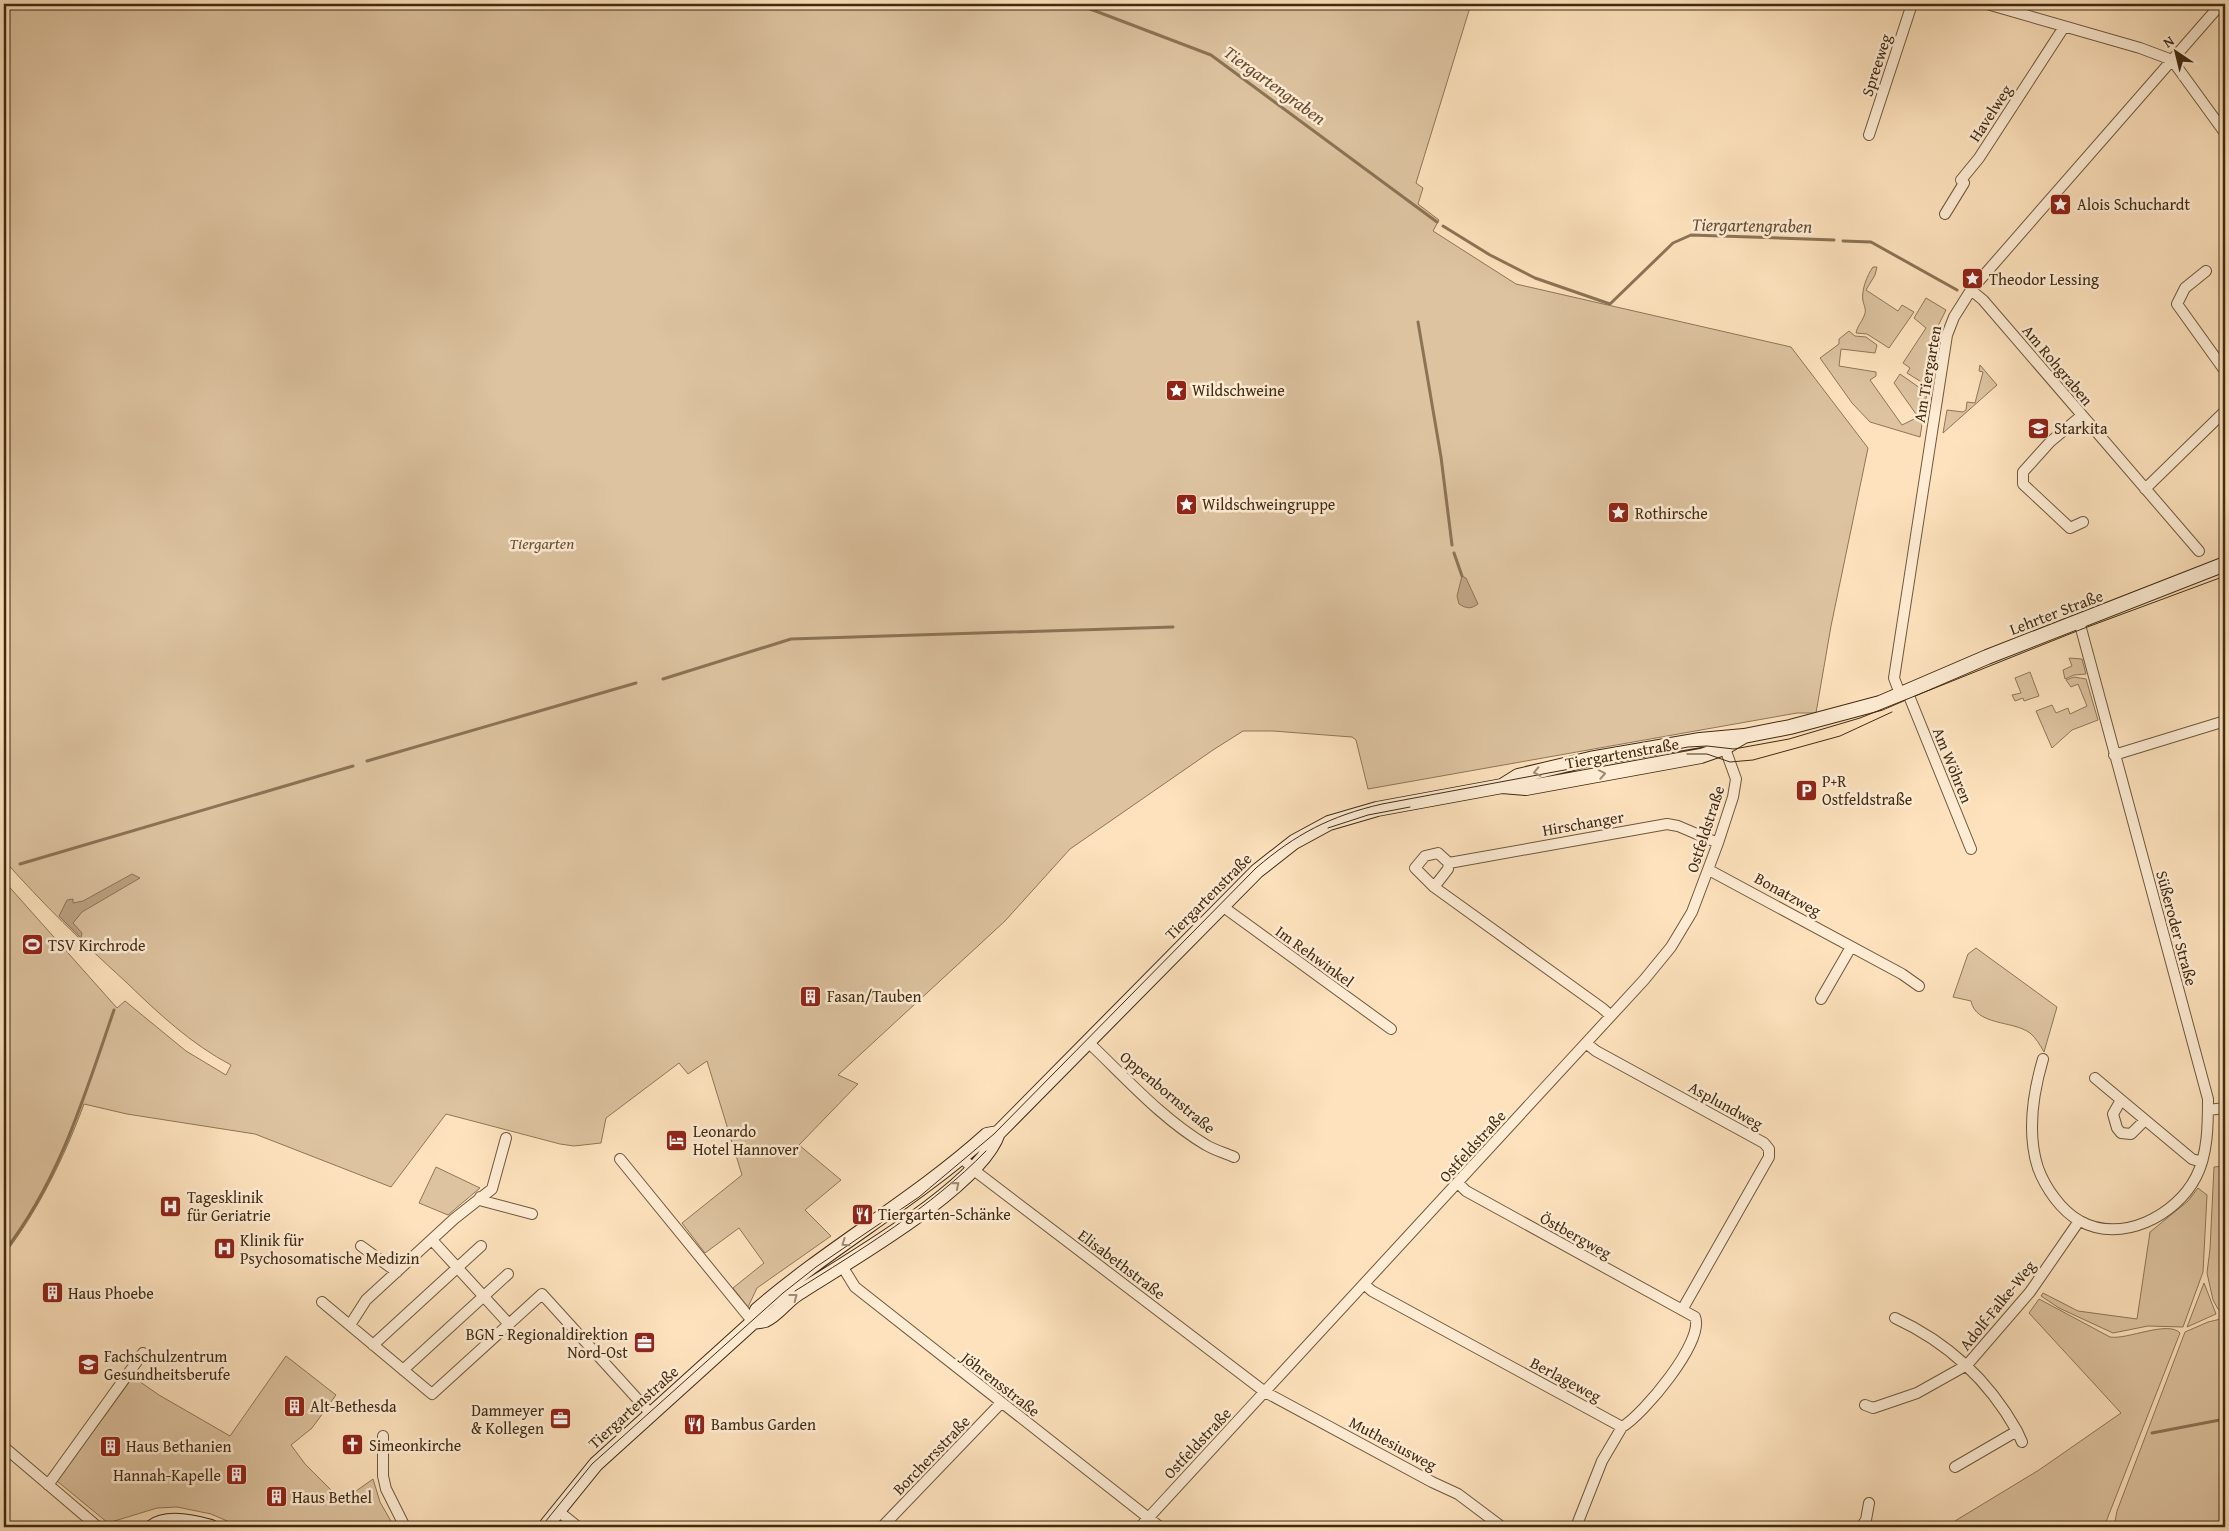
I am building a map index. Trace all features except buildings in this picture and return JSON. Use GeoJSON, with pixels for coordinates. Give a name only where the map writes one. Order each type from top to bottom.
{"type":"FeatureCollection","features":[{"type":"Feature","properties":{"kind":"main road","name":"Lehrter Straße"},"geometry":{"type":"LineString","coordinates":[[1904,693],[1987,657],[2225,564]]}},
{"type":"Feature","properties":{"kind":"main road","name":"Tiergartenstraße"},"geometry":{"type":"LineString","coordinates":[[753,1322],[765,1320],[796,1294],[842,1266],[923,1211],[960,1182],[994,1143],[998,1133],[1222,906],[1277,854],[1329,823],[1377,809],[1502,786],[1518,776],[1590,759],[1723,743],[1744,736],[1806,724],[1880,703],[1904,693]]}},
{"type":"Feature","properties":{"kind":"main road","name":"Tiergartenstraße"},"geometry":{"type":"LineString","coordinates":[[545,1527],[596,1464],[753,1322],[757,1310],[780,1290],[911,1197],[962,1158],[987,1135],[998,1133]]}},
{"type":"Feature","properties":{"kind":"main road"},"geometry":{"type":"LineString","coordinates":[[152,1527],[158,1523],[178,1522],[211,1527]]}},
{"type":"Feature","properties":{"kind":"street","name":"Spreeweg"},"geometry":{"type":"LineString","coordinates":[[1869,135],[1912,4]]}},
{"type":"Feature","properties":{"kind":"street"},"geometry":{"type":"LineString","coordinates":[[1987,4],[2064,28],[2140,48],[2172,60],[2225,133]]}},
{"type":"Feature","properties":{"kind":"street","name":"Am Tiergarten"},"geometry":{"type":"LineString","coordinates":[[1904,693],[1894,678],[1947,336],[1954,317],[1972,290],[2221,4]]}},
{"type":"Feature","properties":{"kind":"street","name":"Havelweg"},"geometry":{"type":"LineString","coordinates":[[1945,214],[1964,183],[1961,180],[1979,158],[2064,28]]}},
{"type":"Feature","properties":{"kind":"street"},"geometry":{"type":"LineString","coordinates":[[2206,271],[2185,288],[2177,304],[2225,371]]}},
{"type":"Feature","properties":{"kind":"street","name":"Am Rohgraben"},"geometry":{"type":"LineString","coordinates":[[1972,290],[1983,300],[2199,551]]}},
{"type":"Feature","properties":{"kind":"street"},"geometry":{"type":"LineString","coordinates":[[2145,489],[2225,412]]}},
{"type":"Feature","properties":{"kind":"street"},"geometry":{"type":"LineString","coordinates":[[2081,416],[2050,442],[2023,472],[2023,484],[2070,528],[2083,522]]}},
{"type":"Feature","properties":{"kind":"street","name":"Süßeroder Straße"},"geometry":{"type":"LineString","coordinates":[[2079,621],[2204,1082],[2208,1110],[2202,1162]]}},
{"type":"Feature","properties":{"kind":"street","name":"Am Wöhren"},"geometry":{"type":"LineString","coordinates":[[1904,693],[1971,850]]}},
{"type":"Feature","properties":{"kind":"street"},"geometry":{"type":"LineString","coordinates":[[2114,755],[2225,721]]}},
{"type":"Feature","properties":{"kind":"street","name":"Ostfeldstraße"},"geometry":{"type":"LineString","coordinates":[[1140,1527],[1611,1016],[1670,947],[1692,912],[1709,870],[1733,797],[1736,779],[1723,743]]}},
{"type":"Feature","properties":{"kind":"street","name":"Hirschanger"},"geometry":{"type":"LineString","coordinates":[[1449,863],[1667,824],[1678,826],[1718,843]]}},
{"type":"Feature","properties":{"kind":"street"},"geometry":{"type":"LineString","coordinates":[[1434,887],[1448,869],[1449,863],[1438,853],[1425,856],[1415,868],[1434,887],[1611,1016]]}},
{"type":"Feature","properties":{"kind":"street","name":"Bonatzweg"},"geometry":{"type":"LineString","coordinates":[[1709,870],[1920,986]]}},
{"type":"Feature","properties":{"kind":"street","name":"Im Rehwinkel"},"geometry":{"type":"LineString","coordinates":[[1222,906],[1391,1029]]}},
{"type":"Feature","properties":{"kind":"street"},"geometry":{"type":"LineString","coordinates":[[1821,999],[1851,947]]}},
{"type":"Feature","properties":{"kind":"street","name":"Oppenbornstraße"},"geometry":{"type":"LineString","coordinates":[[1088,1042],[1138,1091],[1172,1120],[1206,1145],[1234,1157]]}},
{"type":"Feature","properties":{"kind":"street","name":"Asplundweg"},"geometry":{"type":"LineString","coordinates":[[1586,1043],[1596,1051],[1764,1143],[1769,1149],[1769,1157],[1682,1310]]}},
{"type":"Feature","properties":{"kind":"street"},"geometry":{"type":"LineString","coordinates":[[2043,1059],[2037,1079],[2033,1115],[2034,1153],[2045,1184],[2060,1203],[2079,1221],[2118,1228],[2149,1221],[2164,1213],[2184,1195],[2202,1162],[2192,1159],[2095,1078]]}},
{"type":"Feature","properties":{"kind":"street"},"geometry":{"type":"LineString","coordinates":[[2121,1100],[2113,1114],[2117,1128],[2121,1133],[2130,1134],[2145,1120]]}},
{"type":"Feature","properties":{"kind":"street"},"geometry":{"type":"LineString","coordinates":[[2208,1110],[2225,1108]]}},
{"type":"Feature","properties":{"kind":"street"},"geometry":{"type":"LineString","coordinates":[[350,1325],[366,1300],[492,1189],[506,1138]]}},
{"type":"Feature","properties":{"kind":"street","name":"Elisabethstraße"},"geometry":{"type":"LineString","coordinates":[[962,1158],[1265,1392]]}},
{"type":"Feature","properties":{"kind":"street"},"geometry":{"type":"LineString","coordinates":[[620,1159],[753,1322]]}},
{"type":"Feature","properties":{"kind":"street","name":"Östbergweg"},"geometry":{"type":"LineString","coordinates":[[1458,1183],[1466,1191],[1682,1310]]}},
{"type":"Feature","properties":{"kind":"street"},"geometry":{"type":"LineString","coordinates":[[480,1198],[483,1201],[532,1214]]}},
{"type":"Feature","properties":{"kind":"street","name":"Adolf-Falke-Weg"},"geometry":{"type":"LineString","coordinates":[[1865,1405],[1874,1408],[1910,1396],[1967,1366],[2030,1292],[2079,1221]]}},
{"type":"Feature","properties":{"kind":"street"},"geometry":{"type":"LineString","coordinates":[[432,1240],[509,1324]]}},
{"type":"Feature","properties":{"kind":"street"},"geometry":{"type":"LineString","coordinates":[[361,1246],[397,1272]]}},
{"type":"Feature","properties":{"kind":"street"},"geometry":{"type":"LineString","coordinates":[[373,1345],[481,1246]]}},
{"type":"Feature","properties":{"kind":"street","name":"Jöhrensstraße"},"geometry":{"type":"LineString","coordinates":[[842,1266],[855,1287],[1160,1527]]}},
{"type":"Feature","properties":{"kind":"street"},"geometry":{"type":"LineString","coordinates":[[403,1370],[508,1274]]}},
{"type":"Feature","properties":{"kind":"street","name":"Berlageweg"},"geometry":{"type":"LineString","coordinates":[[1364,1284],[1372,1291],[1622,1427]]}},
{"type":"Feature","properties":{"kind":"street"},"geometry":{"type":"LineString","coordinates":[[322,1302],[432,1394],[542,1294],[651,1414]]}},
{"type":"Feature","properties":{"kind":"street"},"geometry":{"type":"LineString","coordinates":[[1576,1527],[1602,1461],[1622,1427],[1636,1416],[1658,1393],[1673,1372],[1696,1331],[1697,1323],[1695,1318],[1682,1310]]}},
{"type":"Feature","properties":{"kind":"street"},"geometry":{"type":"LineString","coordinates":[[1896,1318],[1920,1329],[1967,1366],[1997,1400],[2022,1442]]}},
{"type":"Feature","properties":{"kind":"street"},"geometry":{"type":"LineString","coordinates":[[48,1485],[143,1353]]}},
{"type":"Feature","properties":{"kind":"street","name":"Muthesiusweg"},"geometry":{"type":"LineString","coordinates":[[1265,1392],[1432,1482],[1449,1488],[1502,1527]]}},
{"type":"Feature","properties":{"kind":"street","name":"Borchersstraße"},"geometry":{"type":"LineString","coordinates":[[882,1527],[1001,1403]]}},
{"type":"Feature","properties":{"kind":"street"},"geometry":{"type":"LineString","coordinates":[[1955,1467],[2016,1431]]}},
{"type":"Feature","properties":{"kind":"street"},"geometry":{"type":"LineString","coordinates":[[384,1436],[383,1476],[386,1489],[404,1527]]}},
{"type":"Feature","properties":{"kind":"street"},"geometry":{"type":"LineString","coordinates":[[4,1447],[98,1527]]}},
{"type":"Feature","properties":{"kind":"street"},"geometry":{"type":"LineString","coordinates":[[1862,1527],[1866,1520],[1869,1503]]}},
{"type":"Feature","properties":{"kind":"street"},"geometry":{"type":"LineString","coordinates":[[558,1511],[578,1527]]}},
{"type":"Feature","properties":{"kind":"green space","name":"Tiergarten"},"geometry":{"type":"Polygon","coordinates":[[[4,4],[1471,4],[1416,183],[1423,188],[1418,204],[1439,220],[1433,231],[1516,284],[1791,347],[1868,448],[1831,626],[1816,713],[1797,713],[1368,789],[1356,740],[1352,737],[1273,731],[1243,731],[1070,849],[1005,921],[838,1075],[858,1084],[799,1145],[841,1180],[805,1210],[831,1236],[757,1288],[748,1307],[733,1288],[764,1263],[739,1228],[705,1253],[682,1223],[742,1175],[707,1061],[688,1074],[679,1063],[606,1118],[601,1143],[574,1146],[560,1144],[446,1114],[391,1187],[255,1134],[127,1114],[84,1104],[50,1182],[17,1238],[4,1255],[4,881],[117,1008],[125,1001],[186,1051],[226,1075],[231,1065],[202,1048],[163,1016],[94,953],[4,860],[4,4]]]}},
{"type":"Feature","properties":{"kind":"green space"},"geometry":{"type":"Polygon","coordinates":[[[1873,267],[1877,267],[1875,275],[1866,290],[1898,311],[1902,305],[1914,312],[1889,348],[1867,334],[1856,333],[1865,314],[1863,293],[1873,267]]]}},
{"type":"Feature","properties":{"kind":"green space"},"geometry":{"type":"Polygon","coordinates":[[[1926,298],[1946,310],[1937,328],[1928,386],[1907,373],[1910,368],[1903,363],[1926,328],[1914,318],[1926,298]]]}},
{"type":"Feature","properties":{"kind":"green space"},"geometry":{"type":"Polygon","coordinates":[[[1849,331],[1855,336],[1866,337],[1877,345],[1875,353],[1841,349],[1839,366],[1876,372],[1876,376],[1870,380],[1902,425],[1918,417],[1923,418],[1920,437],[1870,422],[1852,403],[1820,358],[1839,344],[1839,339],[1849,331]]]}},
{"type":"Feature","properties":{"kind":"green space"},"geometry":{"type":"Polygon","coordinates":[[[1980,365],[1997,385],[1943,433],[1947,410],[1963,412],[1966,410],[1967,402],[1975,403],[1983,372],[1979,371],[1980,365]]]}},
{"type":"Feature","properties":{"kind":"green space"},"geometry":{"type":"Polygon","coordinates":[[[1900,374],[1927,393],[1923,415],[1916,414],[1894,383],[1900,374]]]}},
{"type":"Feature","properties":{"kind":"green space"},"geometry":{"type":"Polygon","coordinates":[[[2069,658],[2082,659],[2086,674],[2074,675],[2065,679],[2063,670],[2072,666],[2069,658]]]}},
{"type":"Feature","properties":{"kind":"green space"},"geometry":{"type":"Polygon","coordinates":[[[2030,672],[2039,696],[2024,701],[2023,698],[2015,701],[2012,695],[2021,693],[2015,678],[2030,672]]]}},
{"type":"Feature","properties":{"kind":"green space"},"geometry":{"type":"Polygon","coordinates":[[[2074,677],[2086,679],[2098,720],[2072,730],[2052,748],[2036,711],[2052,705],[2056,713],[2068,708],[2070,714],[2087,706],[2078,684],[2071,687],[2066,680],[2074,677]]]}},
{"type":"Feature","properties":{"kind":"green space"},"geometry":{"type":"Polygon","coordinates":[[[1976,948],[2057,1007],[2044,1052],[2030,1033],[2014,1026],[1987,1019],[1974,1009],[1971,1001],[1953,997],[1968,954],[1976,948]]]}},
{"type":"Feature","properties":{"kind":"green space"},"geometry":{"type":"Polygon","coordinates":[[[2225,1166],[2225,1314],[2218,1309],[2213,1300],[2207,1273],[2214,1167],[2225,1166]]]}},
{"type":"Feature","properties":{"kind":"green space"},"geometry":{"type":"Polygon","coordinates":[[[436,1167],[480,1188],[448,1215],[419,1203],[436,1167]]]}},
{"type":"Feature","properties":{"kind":"green space"},"geometry":{"type":"Polygon","coordinates":[[[2198,1188],[2207,1195],[2203,1272],[2183,1327],[2148,1326],[2113,1333],[2059,1308],[2041,1296],[2043,1293],[2078,1311],[2137,1319],[2150,1232],[2188,1201],[2198,1188]]]}},
{"type":"Feature","properties":{"kind":"green space"},"geometry":{"type":"Polygon","coordinates":[[[2204,1283],[2216,1314],[2187,1327],[2204,1283]]]}},
{"type":"Feature","properties":{"kind":"green space"},"geometry":{"type":"Polygon","coordinates":[[[2039,1299],[2110,1337],[2126,1336],[2157,1329],[2174,1330],[2180,1333],[2104,1527],[1945,1527],[2039,1470],[2121,1413],[2029,1313],[2039,1299]]]}},
{"type":"Feature","properties":{"kind":"green space"},"geometry":{"type":"Polygon","coordinates":[[[2225,1318],[2225,1527],[2114,1527],[2117,1511],[2185,1332],[2208,1322],[2225,1318]]]}},
{"type":"Feature","properties":{"kind":"green space"},"geometry":{"type":"Polygon","coordinates":[[[286,1356],[336,1395],[312,1428],[291,1445],[305,1464],[342,1501],[373,1479],[380,1502],[392,1523],[386,1527],[241,1527],[211,1514],[177,1507],[157,1508],[108,1523],[57,1481],[133,1377],[159,1395],[230,1436],[286,1356]]]}},
{"type":"Feature","properties":{"kind":"shaded area"},"geometry":{"type":"Polygon","coordinates":[[[1462,576],[1466,578],[1478,604],[1473,607],[1467,608],[1459,604],[1457,596],[1462,576]]]}},
{"type":"Feature","properties":{"kind":"shaded area"},"geometry":{"type":"Polygon","coordinates":[[[132,874],[140,878],[82,912],[73,923],[82,933],[81,938],[59,916],[67,900],[73,899],[73,903],[83,901],[132,874]]]}},
{"type":"Feature","properties":{"kind":"waterway","name":"Tiergartengraben"},"geometry":{"type":"LineString","coordinates":[[1077,4],[1211,55],[1437,222]]}},
{"type":"Feature","properties":{"kind":"waterway","name":"Tiergartengraben"},"geometry":{"type":"LineString","coordinates":[[1443,226],[1490,255],[1535,278],[1610,304],[1673,243],[1691,235],[1834,240]]}},
{"type":"Feature","properties":{"kind":"waterway","name":"Tiergartengraben"},"geometry":{"type":"LineString","coordinates":[[1843,241],[1871,242],[1957,290]]}},
{"type":"Feature","properties":{"kind":"waterway"},"geometry":{"type":"LineString","coordinates":[[1418,322],[1441,457],[1452,545]]}},
{"type":"Feature","properties":{"kind":"waterway"},"geometry":{"type":"LineString","coordinates":[[1454,553],[1462,576]]}},
{"type":"Feature","properties":{"kind":"waterway"},"geometry":{"type":"LineString","coordinates":[[663,679],[791,639],[1173,627]]}},
{"type":"Feature","properties":{"kind":"waterway"},"geometry":{"type":"LineString","coordinates":[[367,761],[636,683]]}},
{"type":"Feature","properties":{"kind":"waterway"},"geometry":{"type":"LineString","coordinates":[[20,864],[353,766]]}},
{"type":"Feature","properties":{"kind":"waterway"},"geometry":{"type":"LineString","coordinates":[[4,1252],[41,1196],[56,1166],[81,1104],[114,1010]]}},
{"type":"Feature","properties":{"kind":"waterway"},"geometry":{"type":"LineString","coordinates":[[2152,1433],[2225,1419]]}},
{"type":"Feature","properties":{"kind":"tram line"},"geometry":{"type":"LineString","coordinates":[[541,1527],[592,1464],[783,1293],[816,1267],[919,1197],[994,1134],[1256,868],[1285,845],[1314,828],[1346,814],[1382,804],[1688,747],[1707,746],[1734,749],[1789,739],[1860,718],[2082,629],[2225,576]]}},
{"type":"Feature","properties":{"kind":"tram line"},"geometry":{"type":"LineString","coordinates":[[1687,754],[1707,754],[1730,762],[1753,760],[1840,736],[1892,712]]}},
{"type":"Feature","properties":{"kind":"tram line"},"geometry":{"type":"LineString","coordinates":[[1328,828],[1368,815],[1410,807]]}},
{"type":"Feature","properties":{"kind":"tram line"},"geometry":{"type":"LineString","coordinates":[[795,1291],[895,1227],[942,1191],[986,1151]]}},
{"type":"Feature","properties":{"kind":"tram line"},"geometry":{"type":"LineString","coordinates":[[148,1527],[168,1524],[199,1527]]}},
{"type":"Feature","properties":{"kind":"place","name":"Alois Schuchardt"},"geometry":{"type":"Point","coordinates":[2061,204]}},
{"type":"Feature","properties":{"kind":"place","name":"Theodor Lessing"},"geometry":{"type":"Point","coordinates":[1973,279]}},
{"type":"Feature","properties":{"kind":"place","name":"Wildschweine"},"geometry":{"type":"Point","coordinates":[1176,390]}},
{"type":"Feature","properties":{"kind":"place","name":"Starkita"},"geometry":{"type":"Point","coordinates":[2038,428]}},
{"type":"Feature","properties":{"kind":"place","name":"Wildschweingruppe"},"geometry":{"type":"Point","coordinates":[1186,504]}},
{"type":"Feature","properties":{"kind":"place","name":"Rothirsche"},"geometry":{"type":"Point","coordinates":[1619,513]}},
{"type":"Feature","properties":{"kind":"place","name":"P+R Ostfeldstraße"},"geometry":{"type":"Point","coordinates":[1806,790]}},
{"type":"Feature","properties":{"kind":"place","name":"TSV Kirchrode"},"geometry":{"type":"Point","coordinates":[32,945]}},
{"type":"Feature","properties":{"kind":"place","name":"Fasan/Tauben"},"geometry":{"type":"Point","coordinates":[811,996]}},
{"type":"Feature","properties":{"kind":"place","name":"Leonardo Hotel Hannover"},"geometry":{"type":"Point","coordinates":[677,1140]}},
{"type":"Feature","properties":{"kind":"place","name":"Tagesklinik für Geriatrie"},"geometry":{"type":"Point","coordinates":[171,1206]}},
{"type":"Feature","properties":{"kind":"place","name":"Tiergarten-Schänke"},"geometry":{"type":"Point","coordinates":[862,1214]}},
{"type":"Feature","properties":{"kind":"place","name":"Klinik für Psychosomatische Medizin"},"geometry":{"type":"Point","coordinates":[224,1249]}},
{"type":"Feature","properties":{"kind":"place","name":"Haus Phoebe"},"geometry":{"type":"Point","coordinates":[52,1293]}},
{"type":"Feature","properties":{"kind":"place","name":"BGN - Regionaldirektion Nord-Ost"},"geometry":{"type":"Point","coordinates":[644,1343]}},
{"type":"Feature","properties":{"kind":"place","name":"Fachschulzentrum Gesundheitsberufe"},"geometry":{"type":"Point","coordinates":[88,1365]}},
{"type":"Feature","properties":{"kind":"place","name":"Alt-Bethesda"},"geometry":{"type":"Point","coordinates":[294,1406]}},
{"type":"Feature","properties":{"kind":"place","name":"Dammeyer & Kollegen"},"geometry":{"type":"Point","coordinates":[560,1419]}},
{"type":"Feature","properties":{"kind":"place","name":"Bambus Garden"},"geometry":{"type":"Point","coordinates":[695,1424]}},
{"type":"Feature","properties":{"kind":"place","name":"Simeonkirche"},"geometry":{"type":"Point","coordinates":[353,1445]}},
{"type":"Feature","properties":{"kind":"place","name":"Haus Bethanien"},"geometry":{"type":"Point","coordinates":[110,1446]}},
{"type":"Feature","properties":{"kind":"place","name":"Hannah-Kapelle"},"geometry":{"type":"Point","coordinates":[237,1475]}},
{"type":"Feature","properties":{"kind":"place","name":"Haus Bethel"},"geometry":{"type":"Point","coordinates":[276,1497]}}]}
